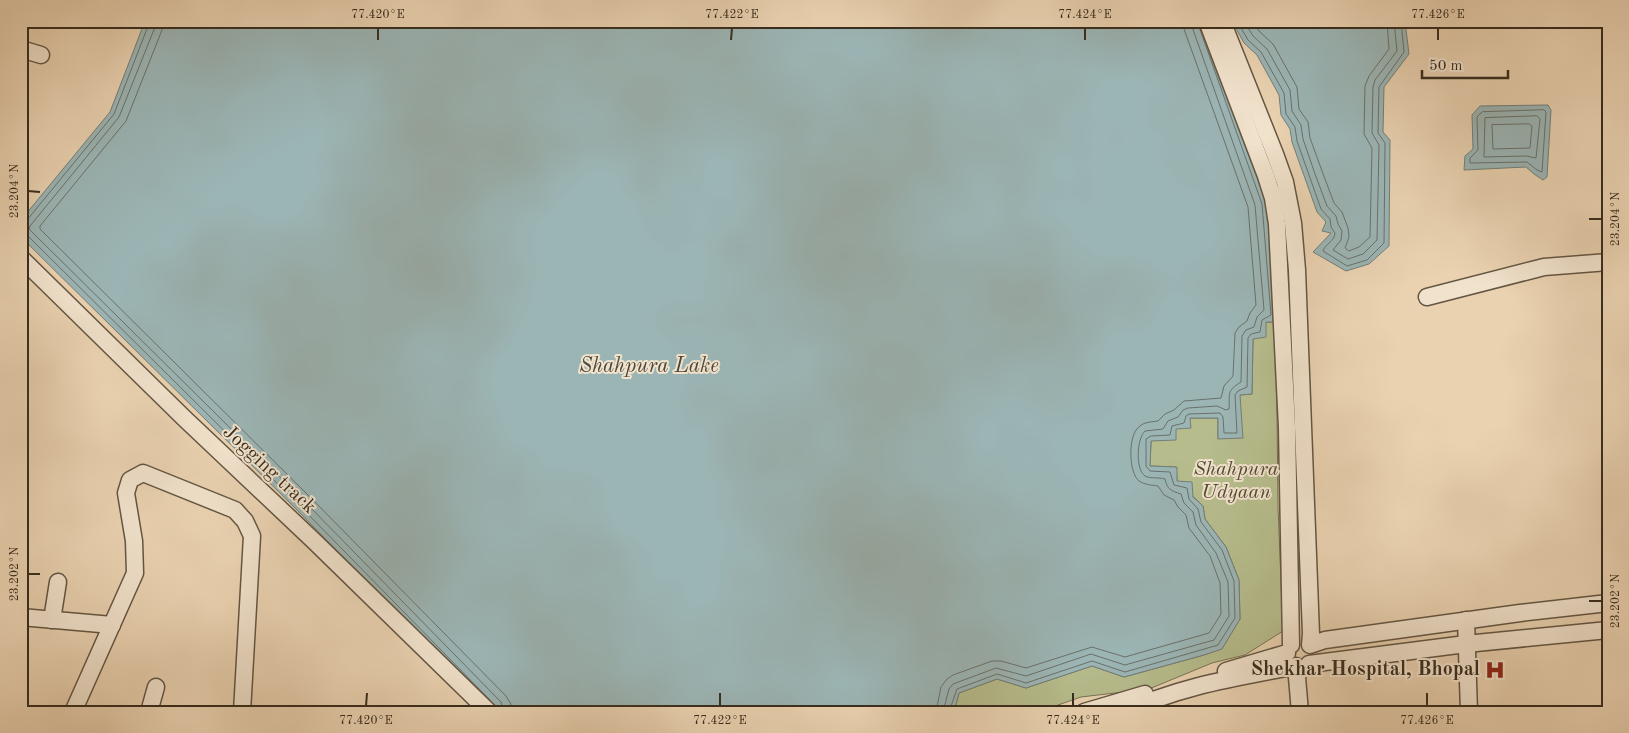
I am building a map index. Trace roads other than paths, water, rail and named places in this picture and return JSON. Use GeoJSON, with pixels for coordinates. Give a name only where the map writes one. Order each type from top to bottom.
{"type":"FeatureCollection","features":[{"type":"Feature","properties":{"kind":"street"},"geometry":{"type":"LineString","coordinates":[[1206,21],[1266,176],[1273,198],[1277,224],[1300,712]]}},
{"type":"Feature","properties":{"kind":"street"},"geometry":{"type":"LineString","coordinates":[[1222,21],[1285,182],[1293,222],[1312,634],[1310,645]]}},
{"type":"Feature","properties":{"kind":"street"},"geometry":{"type":"LineString","coordinates":[[21,49],[41,55]]}},
{"type":"Feature","properties":{"kind":"street","name":"Jogging track"},"geometry":{"type":"LineString","coordinates":[[21,258],[489,712]]}},
{"type":"Feature","properties":{"kind":"street"},"geometry":{"type":"LineString","coordinates":[[1427,297],[1544,267],[1608,262]]}},
{"type":"Feature","properties":{"kind":"street"},"geometry":{"type":"LineString","coordinates":[[73,712],[135,573],[134,541],[126,493],[130,480],[144,473],[236,510],[245,521],[252,536],[242,712]]}},
{"type":"Feature","properties":{"kind":"street"},"geometry":{"type":"LineString","coordinates":[[52,620],[58,582]]}},
{"type":"Feature","properties":{"kind":"street"},"geometry":{"type":"LineString","coordinates":[[1296,657],[1294,642],[1303,641],[1310,645],[1325,640],[1466,620],[1608,603]]}},
{"type":"Feature","properties":{"kind":"street"},"geometry":{"type":"LineString","coordinates":[[21,617],[112,625]]}},
{"type":"Feature","properties":{"kind":"street"},"geometry":{"type":"LineString","coordinates":[[1466,620],[1469,712]]}},
{"type":"Feature","properties":{"kind":"street"},"geometry":{"type":"LineString","coordinates":[[1084,712],[1296,657],[1466,644],[1608,630]]}},
{"type":"Feature","properties":{"kind":"street"},"geometry":{"type":"LineString","coordinates":[[1126,712],[1154,706],[1296,657]]}},
{"type":"Feature","properties":{"kind":"street"},"geometry":{"type":"LineString","coordinates":[[149,712],[156,687]]}},
{"type":"Feature","properties":{"kind":"water","name":"Shahpura Lake"},"geometry":{"type":"Polygon","coordinates":[[[145,21],[1201,21],[1267,203],[1276,322],[1266,322],[1266,337],[1253,339],[1252,394],[1240,395],[1243,438],[1218,439],[1218,418],[1190,418],[1191,428],[1176,429],[1176,440],[1151,441],[1150,466],[1177,467],[1177,481],[1192,482],[1193,497],[1203,506],[1205,519],[1226,547],[1239,580],[1240,619],[1222,649],[1204,655],[1124,677],[1092,666],[1026,688],[997,679],[959,693],[954,712],[495,712],[296,509],[21,237],[21,220],[110,112],[145,21]]]}},
{"type":"Feature","properties":{"kind":"water"},"geometry":{"type":"Polygon","coordinates":[[[1232,21],[1405,21],[1409,54],[1384,87],[1383,132],[1390,140],[1389,246],[1369,264],[1346,271],[1313,252],[1331,233],[1322,231],[1326,222],[1317,212],[1292,142],[1290,129],[1281,115],[1279,95],[1257,55],[1244,43],[1232,21]]]}},
{"type":"Feature","properties":{"kind":"water"},"geometry":{"type":"Polygon","coordinates":[[[1548,105],[1551,110],[1547,177],[1543,180],[1526,167],[1464,170],[1465,156],[1473,149],[1472,115],[1480,106],[1548,105]]]}},
{"type":"Feature","properties":{"kind":"place","name":"Shekhar Hospital, Bhopal"},"geometry":{"type":"Point","coordinates":[1495,670]}},
{"type":"Feature","properties":{"kind":"park label","name":"Shahpura Udyaan"},"geometry":{"type":"Point","coordinates":[1236,482]}}]}
